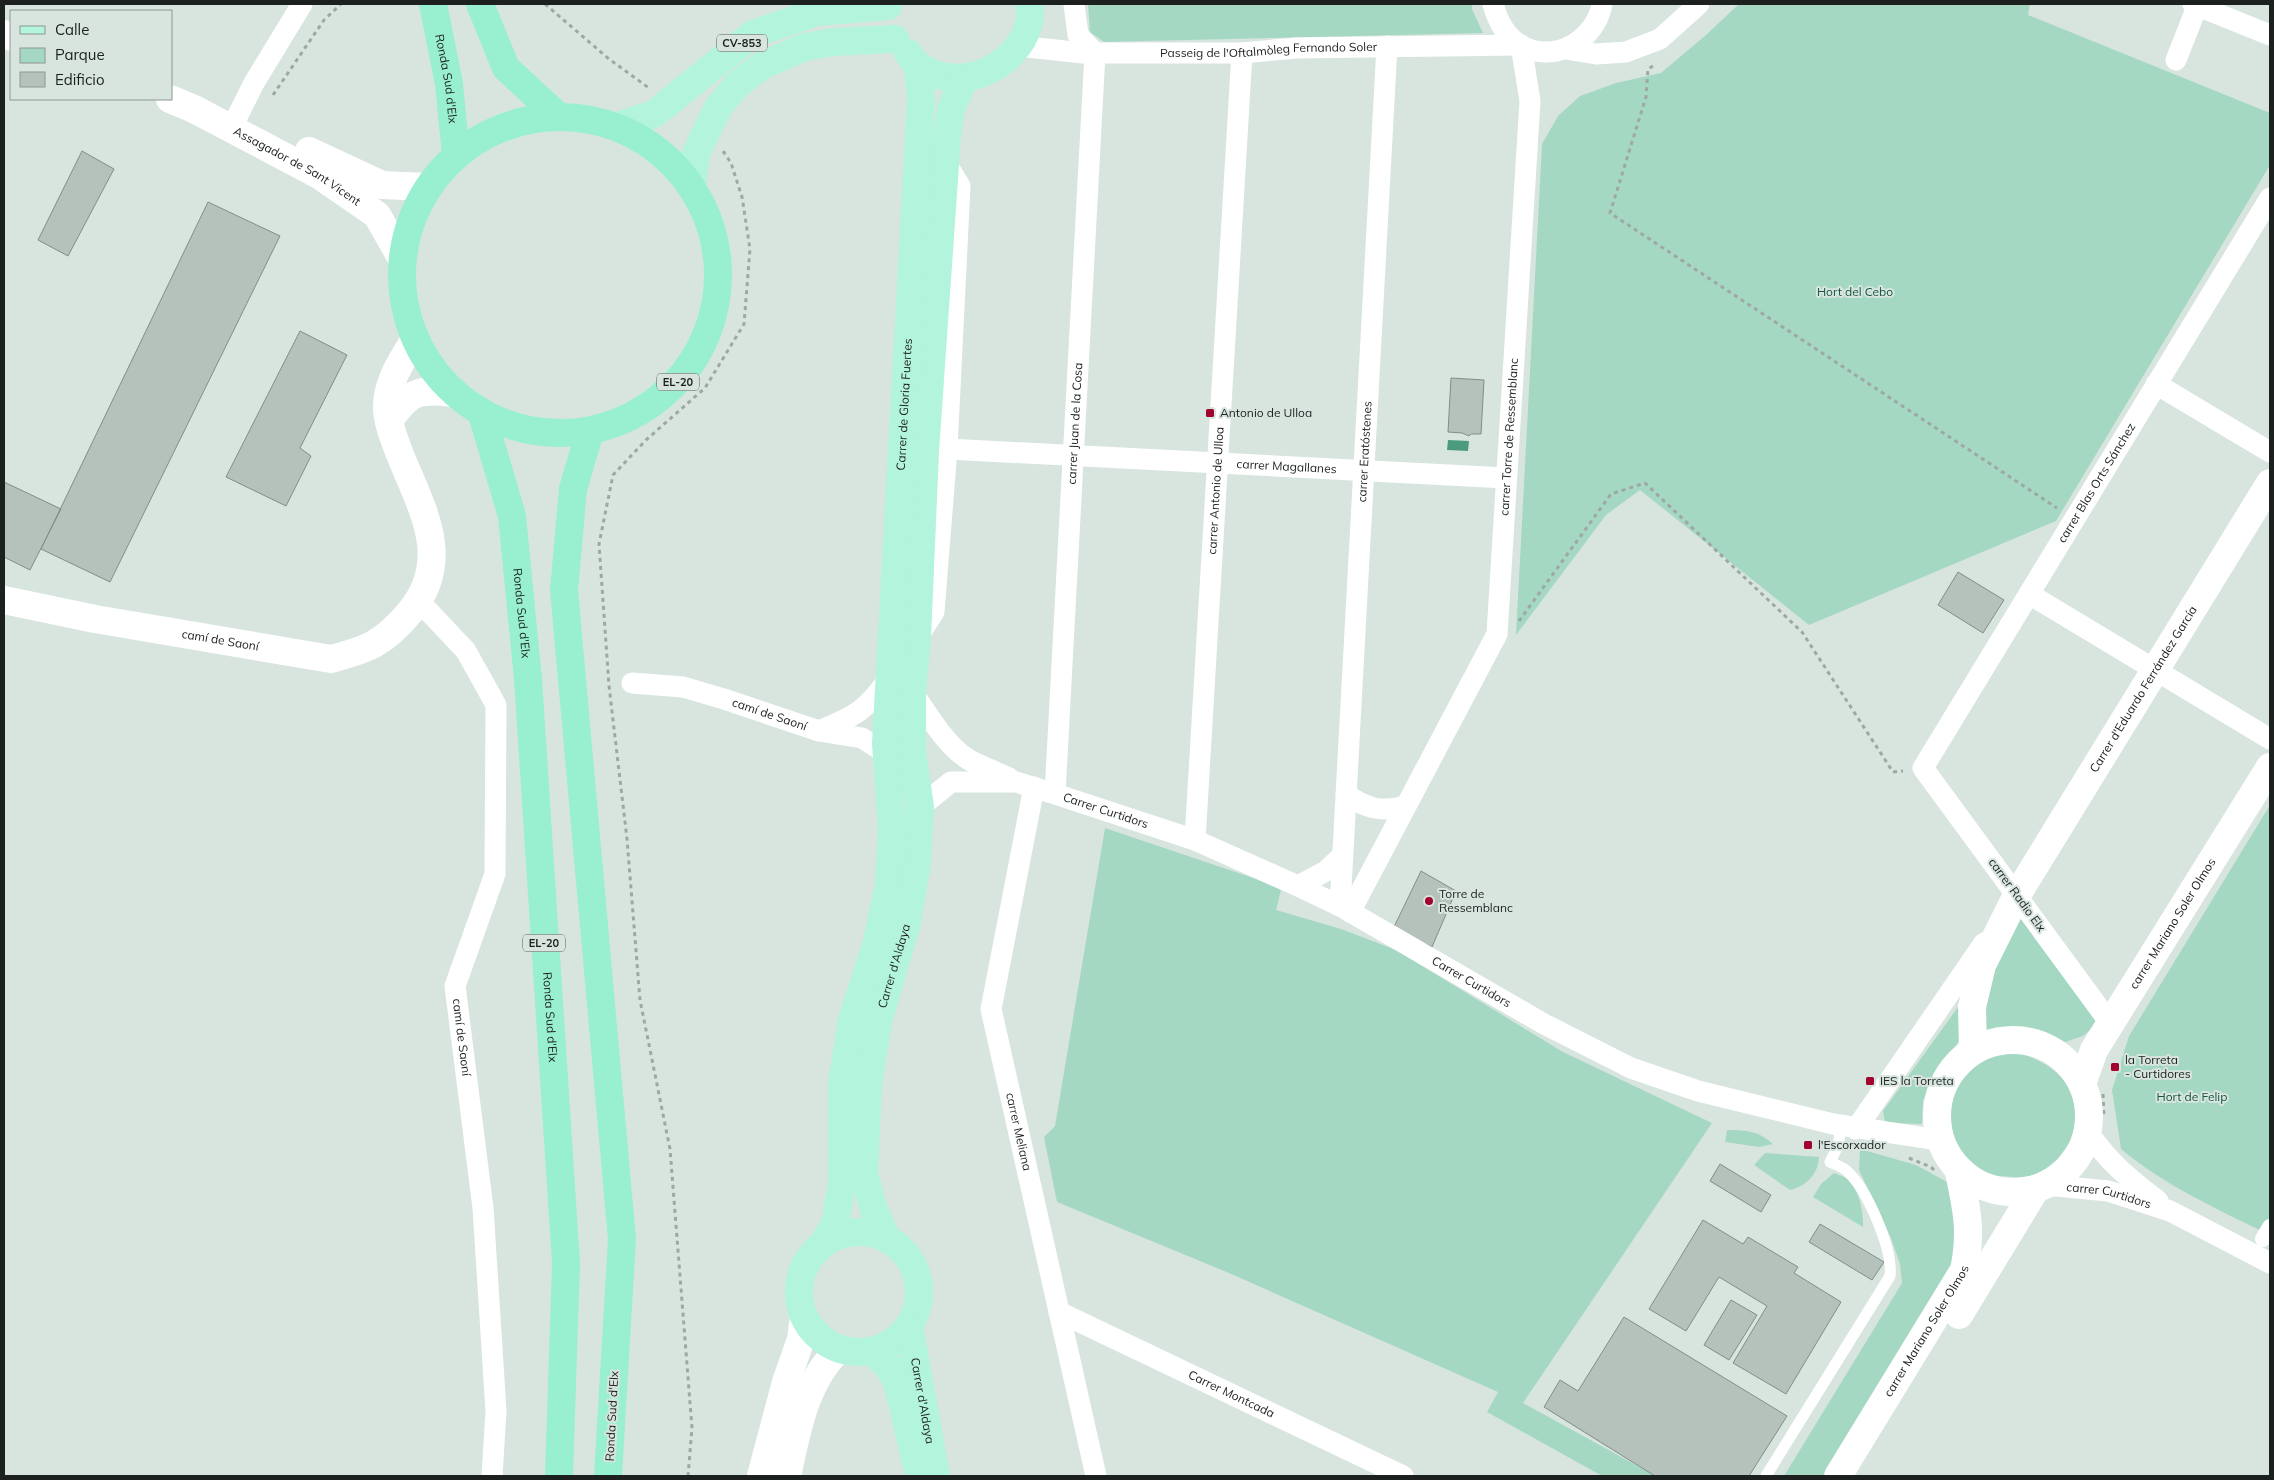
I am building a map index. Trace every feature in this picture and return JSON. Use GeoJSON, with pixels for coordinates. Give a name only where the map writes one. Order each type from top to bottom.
{"type":"FeatureCollection","features":[{"type":"Feature","properties":{"kind":"highway","name":"Ronda Sud d'Elx"},"geometry":{"type":"LineString","coordinates":[[433,4],[449,84],[456,155]]}},
{"type":"Feature","properties":{"kind":"highway"},"geometry":{"type":"LineString","coordinates":[[480,4],[506,68],[558,116]]}},
{"type":"Feature","properties":{"kind":"highway","name":"EL-20"},"geometry":{"type":"LineString","coordinates":[[558,116],[588,118],[617,126],[659,149],[692,184],[714,232],[719,284],[707,335],[680,380],[640,412],[590,431],[535,432],[482,414],[452,393],[436,375],[414,339],[403,299],[402,259],[411,222],[428,188],[456,155],[487,134],[522,121],[558,116]]}},
{"type":"Feature","properties":{"kind":"highway","name":"Ronda Sud d'Elx"},"geometry":{"type":"LineString","coordinates":[[482,414],[512,516],[528,679],[566,1263],[559,1476]]}},
{"type":"Feature","properties":{"kind":"highway","name":"Ronda Sud d'Elx"},"geometry":{"type":"LineString","coordinates":[[590,431],[573,489],[564,590],[622,1239],[608,1476]]}},
{"type":"Feature","properties":{"kind":"main road"},"geometry":{"type":"LineString","coordinates":[[888,5],[896,39],[918,65],[941,76],[966,78],[986,73],[1004,62],[1018,46],[1029,23],[1030,4]]}},
{"type":"Feature","properties":{"kind":"main road","name":"CV-853"},"geometry":{"type":"LineString","coordinates":[[617,126],[654,114],[753,34],[817,12],[888,5]]}},
{"type":"Feature","properties":{"kind":"main road"},"geometry":{"type":"LineString","coordinates":[[692,184],[696,153],[719,106],[737,85],[761,66],[805,47],[833,42],[896,39]]}},
{"type":"Feature","properties":{"kind":"main road","name":"Carrer de Gloria Fuertes"},"geometry":{"type":"LineString","coordinates":[[887,749],[889,678],[922,99],[918,65]]}},
{"type":"Feature","properties":{"kind":"main road","name":"Carrer de Gloria Fuertes"},"geometry":{"type":"LineString","coordinates":[[912,692],[917,638],[925,451],[946,163],[951,108],[966,78]]}},
{"type":"Feature","properties":{"kind":"main road","name":"Assagador de Sant Vicent"},"geometry":{"type":"LineString","coordinates":[[172,95],[382,185],[428,188]]}},
{"type":"Feature","properties":{"kind":"main road","name":"Assagador de Sant Vicent"},"geometry":{"type":"LineString","coordinates":[[172,100],[240,123],[377,215],[402,259]]}},
{"type":"Feature","properties":{"kind":"main road","name":"camí de Saoní"},"geometry":{"type":"LineString","coordinates":[[4,600],[95,619],[330,659],[362,651],[393,632],[418,601],[430,579],[433,558],[431,535],[389,421],[387,407],[391,384],[414,339]]}},
{"type":"Feature","properties":{"kind":"main road"},"geometry":{"type":"LineString","coordinates":[[389,421],[409,396],[429,390],[452,393]]}},
{"type":"Feature","properties":{"kind":"main road","name":"Carrer d'Eduardo Ferrández García"},"geometry":{"type":"LineString","coordinates":[[1973,1050],[1972,1007],[1982,965],[2017,896],[2270,482]]}},
{"type":"Feature","properties":{"kind":"main road","name":"Carrer d'Aldaya"},"geometry":{"type":"LineString","coordinates":[[886,1237],[873,1208],[864,1173],[868,1084],[878,1021],[906,926],[917,863],[920,807],[912,752],[912,692]]}},
{"type":"Feature","properties":{"kind":"main road","name":"Carrer d'Aldaya"},"geometry":{"type":"LineString","coordinates":[[824,1242],[835,1224],[842,1183],[842,1084],[852,1020],[877,942],[889,885],[892,828],[887,749]]}},
{"type":"Feature","properties":{"kind":"main road","name":"carrer Mariano Soler Olmos"},"geometry":{"type":"LineString","coordinates":[[2093,1088],[2094,1050],[2270,767]]}},
{"type":"Feature","properties":{"kind":"main road"},"geometry":{"type":"LineString","coordinates":[[2024,1040],[2049,1049],[2070,1065],[2093,1088],[2088,1105],[2090,1136],[2074,1162],[2041,1188],[2006,1193],[1979,1186],[1950,1175],[1936,1126],[1939,1094],[1964,1056],[1973,1050],[1996,1041],[2024,1040]]}},
{"type":"Feature","properties":{"kind":"main road","name":"carrer Mariano Soler Olmos"},"geometry":{"type":"LineString","coordinates":[[1838,1476],[1964,1270],[1968,1248],[1969,1220],[1950,1175]]}},
{"type":"Feature","properties":{"kind":"main road","name":"carrer Mariano Soler Olmos"},"geometry":{"type":"LineString","coordinates":[[1860,1476],[2041,1188]]}},
{"type":"Feature","properties":{"kind":"main road"},"geometry":{"type":"LineString","coordinates":[[854,1231],[871,1232],[886,1237],[900,1247],[911,1260],[918,1276],[920,1294],[917,1311],[909,1326],[899,1338],[887,1346],[872,1351],[856,1353],[839,1349],[824,1342],[813,1331],[804,1317],[799,1302],[799,1285],[803,1268],[812,1254],[824,1242],[838,1234],[854,1231]]}},
{"type":"Feature","properties":{"kind":"main road"},"geometry":{"type":"LineString","coordinates":[[761,1476],[786,1382],[801,1339],[804,1317]]}},
{"type":"Feature","properties":{"kind":"main road","name":"Carrer d'Aldaya"},"geometry":{"type":"LineString","coordinates":[[909,1326],[936,1476]]}},
{"type":"Feature","properties":{"kind":"main road"},"geometry":{"type":"LineString","coordinates":[[786,1476],[800,1419],[814,1380],[824,1364],[839,1349]]}},
{"type":"Feature","properties":{"kind":"main road","name":"Carrer d'Aldaya"},"geometry":{"type":"LineString","coordinates":[[872,1351],[889,1367],[898,1384],[919,1476]]}},
{"type":"Feature","properties":{"kind":"street"},"geometry":{"type":"LineString","coordinates":[[240,123],[302,4]]}},
{"type":"Feature","properties":{"kind":"street"},"geometry":{"type":"LineString","coordinates":[[1074,4],[1078,35],[1095,53]]}},
{"type":"Feature","properties":{"kind":"street"},"geometry":{"type":"LineString","coordinates":[[1493,4],[1499,23],[1520,45]]}},
{"type":"Feature","properties":{"kind":"street"},"geometry":{"type":"LineString","coordinates":[[1566,49],[1587,37],[1600,17],[1602,4]]}},
{"type":"Feature","properties":{"kind":"street"},"geometry":{"type":"LineString","coordinates":[[1566,49],[1596,54],[1626,52],[1660,39],[1699,4]]}},
{"type":"Feature","properties":{"kind":"street"},"geometry":{"type":"LineString","coordinates":[[2176,60],[2196,4],[2270,34]]}},
{"type":"Feature","properties":{"kind":"street","name":"Passeig de l'Oftalmòleg Fernando Soler"},"geometry":{"type":"LineString","coordinates":[[1018,46],[1095,53],[1242,52],[1296,48],[1387,46],[1520,45],[1543,52],[1566,49]]}},
{"type":"Feature","properties":{"kind":"street","name":"carrer Torre de Ressemblanc"},"geometry":{"type":"LineString","coordinates":[[1345,909],[1405,806],[1496,634],[1530,101],[1520,45]]}},
{"type":"Feature","properties":{"kind":"street","name":"carrer Eratóstenes"},"geometry":{"type":"LineString","coordinates":[[1345,909],[1342,856],[1387,46]]}},
{"type":"Feature","properties":{"kind":"street","name":"carrer Antonio de Ulloa"},"geometry":{"type":"LineString","coordinates":[[1195,840],[1242,52]]}},
{"type":"Feature","properties":{"kind":"street","name":"carrer Juan de la Cosa"},"geometry":{"type":"LineString","coordinates":[[1055,794],[1095,53]]}},
{"type":"Feature","properties":{"kind":"street","name":"Carrer de Gloria Fuertes"},"geometry":{"type":"LineString","coordinates":[[917,638],[934,612],[947,449],[960,186],[946,163]]}},
{"type":"Feature","properties":{"kind":"street","name":"carrer Blas Orts Sánchez"},"geometry":{"type":"LineString","coordinates":[[1923,768],[2270,198]]}},
{"type":"Feature","properties":{"kind":"street"},"geometry":{"type":"LineString","coordinates":[[2156,384],[2270,452]]}},
{"type":"Feature","properties":{"kind":"street","name":"carrer Magallanes"},"geometry":{"type":"LineString","coordinates":[[947,449],[1506,478]]}},
{"type":"Feature","properties":{"kind":"street"},"geometry":{"type":"LineString","coordinates":[[2029,594],[2270,739]]}},
{"type":"Feature","properties":{"kind":"street","name":"camí de Saoní"},"geometry":{"type":"LineString","coordinates":[[418,601],[466,651],[496,705],[495,874],[456,986],[483,1208],[496,1411],[492,1476]]}},
{"type":"Feature","properties":{"kind":"street","name":"camí de Saoní"},"geometry":{"type":"LineString","coordinates":[[632,683],[683,687],[724,698],[819,731],[853,717],[874,700],[889,678]]}},
{"type":"Feature","properties":{"kind":"street","name":"Carrer Curtidors"},"geometry":{"type":"LineString","coordinates":[[912,692],[955,748],[972,762],[1025,785],[1195,840],[1298,886],[1345,909],[1544,1024],[1631,1068],[1698,1091],[1849,1128],[1939,1140]]}},
{"type":"Feature","properties":{"kind":"street"},"geometry":{"type":"LineString","coordinates":[[819,731],[862,738],[887,749]]}},
{"type":"Feature","properties":{"kind":"street","name":"carrer Radio Elx"},"geometry":{"type":"LineString","coordinates":[[1923,768],[2110,1023]]}},
{"type":"Feature","properties":{"kind":"street","name":"Carrer Curtidors"},"geometry":{"type":"LineString","coordinates":[[920,807],[951,782],[984,780],[1025,785]]}},
{"type":"Feature","properties":{"kind":"street","name":"carrer Meliana"},"geometry":{"type":"LineString","coordinates":[[1025,785],[991,1010],[1096,1476]]}},
{"type":"Feature","properties":{"kind":"street"},"geometry":{"type":"LineString","coordinates":[[1346,794],[1359,803],[1374,809],[1391,811],[1405,806]]}},
{"type":"Feature","properties":{"kind":"street"},"geometry":{"type":"LineString","coordinates":[[1298,886],[1326,871],[1342,856]]}},
{"type":"Feature","properties":{"kind":"street","name":"Carrer d'Eduardo Ferrández García"},"geometry":{"type":"LineString","coordinates":[[1849,1128],[2017,896]]}},
{"type":"Feature","properties":{"kind":"street","name":"carrer Curtidors"},"geometry":{"type":"LineString","coordinates":[[2090,1136],[2118,1170],[2170,1211]]}},
{"type":"Feature","properties":{"kind":"street","name":"carrer Curtidors"},"geometry":{"type":"LineString","coordinates":[[2041,1188],[2108,1191],[2170,1211],[2270,1263]]}},
{"type":"Feature","properties":{"kind":"street","name":"Carrer Montcada"},"geometry":{"type":"LineString","coordinates":[[1059,1312],[1403,1476]]}},
{"type":"Feature","properties":{"kind":"lane"},"geometry":{"type":"LineString","coordinates":[[1766,1476],[1890,1276],[1892,1263],[1888,1251],[1878,1223],[1856,1180],[1845,1169],[1830,1162],[1849,1128]]}},
{"type":"Feature","properties":{"kind":"path"},"geometry":{"type":"LineString","coordinates":[[240,123],[324,20],[341,4]]}},
{"type":"Feature","properties":{"kind":"path"},"geometry":{"type":"LineString","coordinates":[[1655,65],[1648,69],[1646,97],[1610,213],[2074,519]]}},
{"type":"Feature","properties":{"kind":"path"},"geometry":{"type":"LineString","coordinates":[[1496,634],[1522,620],[1611,494],[1645,483],[1802,632],[1893,772],[1923,768]]}},
{"type":"Feature","properties":{"kind":"path"},"geometry":{"type":"LineString","coordinates":[[2090,1136],[2104,1117],[2093,1088]]}},
{"type":"Feature","properties":{"kind":"path"},"geometry":{"type":"LineString","coordinates":[[1907,1157],[1950,1175]]}},
{"type":"Feature","properties":{"kind":"green space"},"geometry":{"type":"Polygon","coordinates":[[[1088,4],[1472,4],[1472,9],[1483,33],[1104,42],[1090,32],[1088,4]]]}},
{"type":"Feature","properties":{"kind":"green space","name":"Hort del Cebo"},"geometry":{"type":"Polygon","coordinates":[[[1739,4],[2030,4],[2028,15],[2270,113],[2270,165],[2056,521],[1809,625],[1640,490],[1606,515],[1516,635],[1542,144],[1558,116],[1580,96],[1616,83],[1661,73],[1739,4]]]}},
{"type":"Feature","properties":{"kind":"green space","name":"Hort de Felip"},"geometry":{"type":"Polygon","coordinates":[[[2270,805],[2270,1235],[2174,1186],[2121,1149],[2112,1090],[2129,1036],[2270,805]]]}},
{"type":"Feature","properties":{"kind":"green space"},"geometry":{"type":"Polygon","coordinates":[[[1105,828],[1268,883],[1281,890],[1276,910],[1341,929],[1396,950],[1563,1052],[1712,1123],[1523,1403],[1656,1476],[1602,1476],[1487,1412],[1498,1392],[1229,1273],[1057,1202],[1044,1137],[1055,1126],[1105,828]]]}},
{"type":"Feature","properties":{"kind":"green space"},"geometry":{"type":"Polygon","coordinates":[[[2022,915],[2098,1023],[2083,1036],[2059,1044],[2040,1034],[2011,1027],[1986,1031],[1981,1021],[1991,979],[2009,932],[2022,915]]]}},
{"type":"Feature","properties":{"kind":"green space"},"geometry":{"type":"Polygon","coordinates":[[[1966,996],[1960,1040],[1935,1072],[1923,1101],[1922,1124],[1885,1123],[1883,1111],[1966,996]]]}},
{"type":"Feature","properties":{"kind":"green space"},"geometry":{"type":"Polygon","coordinates":[[[2012,1052],[2036,1059],[2058,1074],[2067,1083],[2077,1106],[2078,1119],[2074,1134],[2066,1148],[2056,1162],[2046,1170],[2028,1176],[1994,1176],[1979,1169],[1959,1152],[1951,1138],[1948,1115],[1953,1092],[1965,1072],[1982,1060],[2012,1052]]]}},
{"type":"Feature","properties":{"kind":"green space"},"geometry":{"type":"Polygon","coordinates":[[[1727,1130],[1752,1132],[1763,1136],[1773,1144],[1759,1147],[1725,1142],[1727,1130]]]}},
{"type":"Feature","properties":{"kind":"green space"},"geometry":{"type":"Polygon","coordinates":[[[1860,1149],[1916,1165],[1949,1183],[1960,1251],[1829,1476],[1784,1476],[1902,1283],[1900,1264],[1891,1238],[1859,1170],[1860,1149]]]}},
{"type":"Feature","properties":{"kind":"green space"},"geometry":{"type":"Polygon","coordinates":[[[1765,1153],[1819,1157],[1814,1174],[1810,1179],[1801,1186],[1790,1190],[1754,1165],[1765,1153]]]}},
{"type":"Feature","properties":{"kind":"green space"},"geometry":{"type":"Polygon","coordinates":[[[1834,1173],[1846,1178],[1854,1187],[1863,1215],[1863,1227],[1813,1197],[1821,1184],[1834,1173]]]}},
{"type":"Feature","properties":{"kind":"shaded area"},"geometry":{"type":"Polygon","coordinates":[[[1448,440],[1469,441],[1468,451],[1447,450],[1448,440]]]}},
{"type":"Feature","properties":{"kind":"building"},"geometry":{"type":"Polygon","coordinates":[[[82,151],[114,169],[68,256],[38,240],[82,151]]]}},
{"type":"Feature","properties":{"kind":"building"},"geometry":{"type":"Polygon","coordinates":[[[208,202],[280,236],[110,582],[41,549],[208,202]]]}},
{"type":"Feature","properties":{"kind":"building"},"geometry":{"type":"Polygon","coordinates":[[[300,331],[347,355],[300,448],[311,456],[286,506],[226,477],[300,331]]]}},
{"type":"Feature","properties":{"kind":"building"},"geometry":{"type":"Polygon","coordinates":[[[1451,378],[1484,380],[1481,434],[1471,434],[1469,436],[1462,433],[1448,432],[1451,378]]]}},
{"type":"Feature","properties":{"kind":"building"},"geometry":{"type":"Polygon","coordinates":[[[4,482],[61,509],[30,570],[4,557],[4,482]]]}},
{"type":"Feature","properties":{"kind":"building"},"geometry":{"type":"Polygon","coordinates":[[[1958,572],[2004,600],[1983,633],[1938,605],[1958,572]]]}},
{"type":"Feature","properties":{"kind":"building","name":"Torre de Ressemblanc"},"geometry":{"type":"Polygon","coordinates":[[[1421,871],[1456,891],[1432,947],[1393,929],[1421,871]]]}},
{"type":"Feature","properties":{"kind":"building"},"geometry":{"type":"Polygon","coordinates":[[[1720,1164],[1771,1195],[1761,1212],[1710,1181],[1720,1164]]]}},
{"type":"Feature","properties":{"kind":"building"},"geometry":{"type":"Polygon","coordinates":[[[1703,1220],[1743,1244],[1748,1237],[1798,1267],[1794,1273],[1841,1302],[1786,1394],[1733,1363],[1767,1306],[1719,1277],[1686,1331],[1649,1309],[1703,1220]]]}},
{"type":"Feature","properties":{"kind":"building"},"geometry":{"type":"Polygon","coordinates":[[[1820,1224],[1884,1262],[1872,1280],[1809,1242],[1820,1224]]]}},
{"type":"Feature","properties":{"kind":"building"},"geometry":{"type":"Polygon","coordinates":[[[1731,1300],[1757,1315],[1729,1360],[1704,1345],[1731,1300]]]}},
{"type":"Feature","properties":{"kind":"building"},"geometry":{"type":"Polygon","coordinates":[[[1624,1317],[1787,1416],[1749,1476],[1655,1476],[1544,1407],[1560,1380],[1578,1391],[1624,1317]]]}},
{"type":"Feature","properties":{"kind":"place","name":"Antonio de Ulloa"},"geometry":{"type":"Point","coordinates":[1210,413]}},
{"type":"Feature","properties":{"kind":"place","name":"Torre de Ressemblanc"},"geometry":{"type":"Point","coordinates":[1429,901]}},
{"type":"Feature","properties":{"kind":"place","name":"la Torreta - Curtidores"},"geometry":{"type":"Point","coordinates":[2115,1067]}},
{"type":"Feature","properties":{"kind":"place","name":"IES la Torreta"},"geometry":{"type":"Point","coordinates":[1870,1081]}},
{"type":"Feature","properties":{"kind":"place","name":"l'Escorxador"},"geometry":{"type":"Point","coordinates":[1808,1145]}}]}
